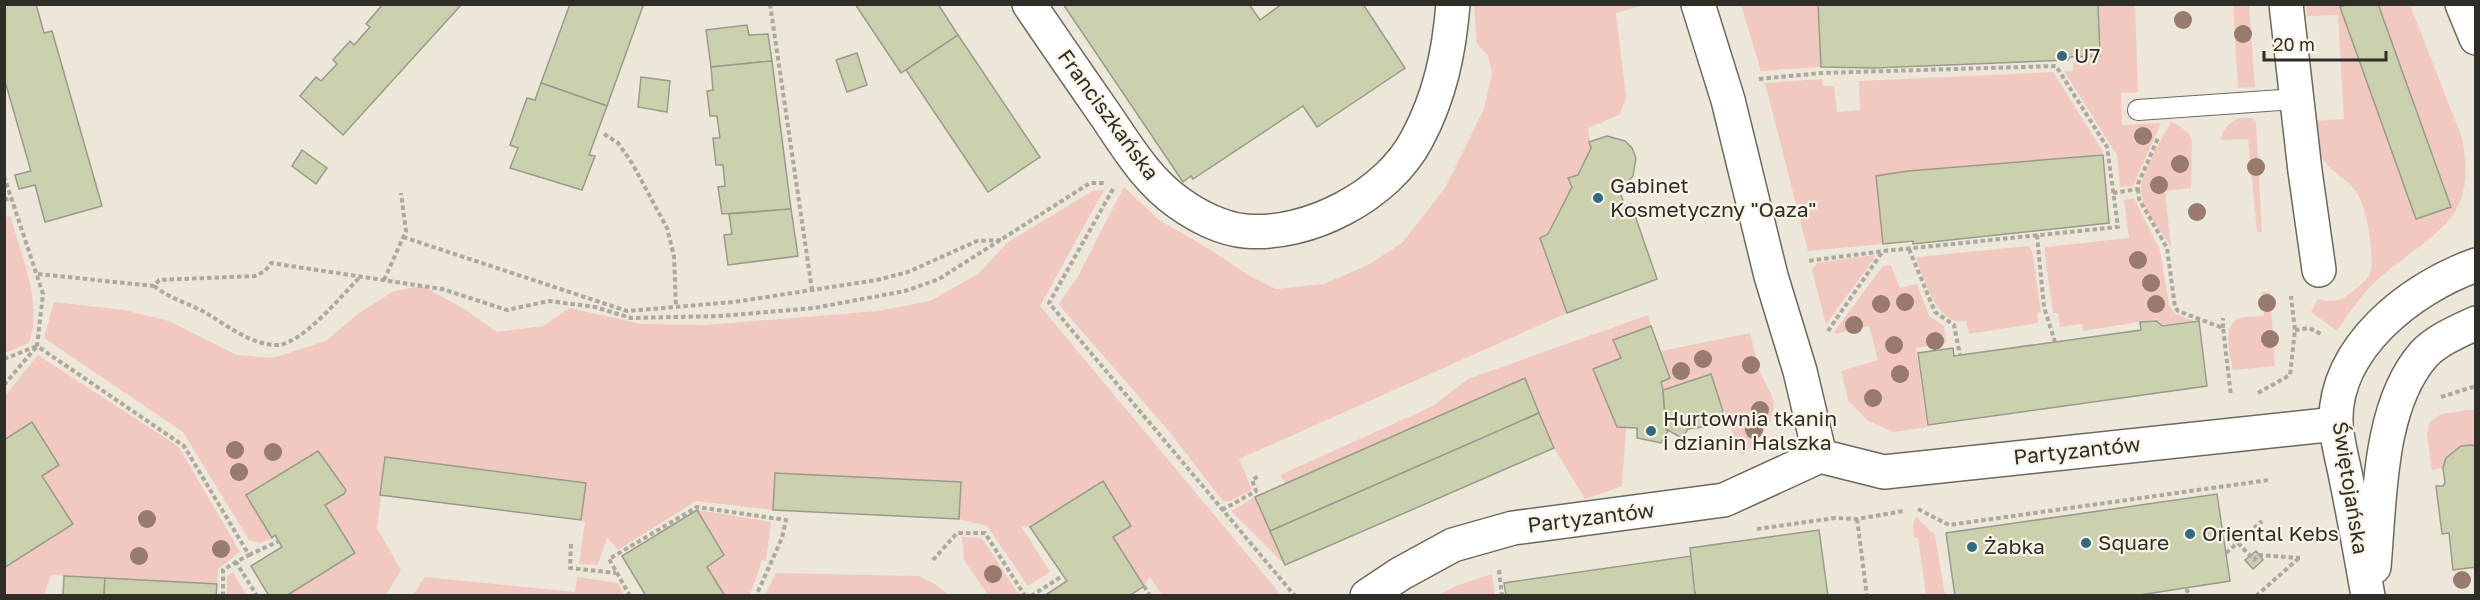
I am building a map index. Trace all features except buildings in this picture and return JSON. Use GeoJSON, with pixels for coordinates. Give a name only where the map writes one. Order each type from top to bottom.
{"type":"FeatureCollection","features":[{"type":"Feature","properties":{"kind":"street","name":"Franciszkańska"},"geometry":{"type":"LineString","coordinates":[[1029,4],[1150,179],[1179,203],[1209,221],[1244,231],[1268,231],[1300,225],[1343,209],[1380,185],[1417,140],[1439,88],[1450,46],[1453,4]]}},
{"type":"Feature","properties":{"kind":"street"},"geometry":{"type":"LineString","coordinates":[[1698,4],[1728,100],[1771,276],[1800,371],[1820,456]]}},
{"type":"Feature","properties":{"kind":"street"},"geometry":{"type":"LineString","coordinates":[[2286,4],[2319,270]]}},
{"type":"Feature","properties":{"kind":"street"},"geometry":{"type":"LineString","coordinates":[[2462,4],[2475,38]]}},
{"type":"Feature","properties":{"kind":"street","name":"Świętojańska"},"geometry":{"type":"LineString","coordinates":[[2370,596],[2336,424],[2340,390],[2355,356],[2378,326],[2418,293],[2473,262]]}},
{"type":"Feature","properties":{"kind":"street","name":"Świętojańska"},"geometry":{"type":"LineString","coordinates":[[2370,596],[2386,443],[2403,386],[2425,353],[2452,334],[2475,323]]}},
{"type":"Feature","properties":{"kind":"street","name":"Partyzantów"},"geometry":{"type":"LineString","coordinates":[[1367,596],[1453,544],[1513,528],[1724,500],[1820,456],[1884,472],[2336,424]]}},
{"type":"Feature","properties":{"kind":"lane"},"geometry":{"type":"LineString","coordinates":[[2138,110],[2296,99]]}},
{"type":"Feature","properties":{"kind":"path"},"geometry":{"type":"LineString","coordinates":[[770,4],[812,290]]}},
{"type":"Feature","properties":{"kind":"path"},"geometry":{"type":"LineString","coordinates":[[1758,79],[1821,73],[2056,66],[2107,147],[2118,227],[1807,261]]}},
{"type":"Feature","properties":{"kind":"path"},"geometry":{"type":"LineString","coordinates":[[2171,108],[2138,184],[2139,199],[2167,248],[2175,307],[2178,311],[2223,328]]}},
{"type":"Feature","properties":{"kind":"path"},"geometry":{"type":"LineString","coordinates":[[604,134],[618,142],[667,228],[674,256],[676,307]]}},
{"type":"Feature","properties":{"kind":"path"},"geometry":{"type":"LineString","coordinates":[[4,176],[43,294],[38,346],[4,385]]}},
{"type":"Feature","properties":{"kind":"path"},"geometry":{"type":"LineString","coordinates":[[404,237],[631,318],[721,316],[814,308],[905,291],[939,279],[1090,183],[1116,183],[1049,303],[1295,596]]}},
{"type":"Feature","properties":{"kind":"path"},"geometry":{"type":"LineString","coordinates":[[2113,193],[2138,189]]}},
{"type":"Feature","properties":{"kind":"path"},"geometry":{"type":"LineString","coordinates":[[384,280],[406,231],[401,193]]}},
{"type":"Feature","properties":{"kind":"path"},"geometry":{"type":"LineString","coordinates":[[4,200],[12,198]]}},
{"type":"Feature","properties":{"kind":"path"},"geometry":{"type":"LineString","coordinates":[[2037,235],[2044,307],[2055,342]]}},
{"type":"Feature","properties":{"kind":"path"},"geometry":{"type":"LineString","coordinates":[[154,286],[159,280],[255,276],[265,271],[272,263],[442,289],[507,310],[549,301],[627,311],[734,302],[877,280],[908,272],[977,241],[1002,240]]}},
{"type":"Feature","properties":{"kind":"path"},"geometry":{"type":"LineString","coordinates":[[1909,249],[1935,312],[1954,325],[1960,355]]}},
{"type":"Feature","properties":{"kind":"path"},"geometry":{"type":"LineString","coordinates":[[1824,337],[1884,251]]}},
{"type":"Feature","properties":{"kind":"path"},"geometry":{"type":"LineString","coordinates":[[38,274],[154,286],[161,292],[205,312],[237,332],[265,344],[277,346],[291,342],[307,329],[360,277]]}},
{"type":"Feature","properties":{"kind":"path"},"geometry":{"type":"LineString","coordinates":[[2223,318],[2231,396]]}},
{"type":"Feature","properties":{"kind":"path"},"geometry":{"type":"LineString","coordinates":[[2258,393],[2290,375],[2295,330],[2309,328],[2324,335]]}},
{"type":"Feature","properties":{"kind":"path"},"geometry":{"type":"LineString","coordinates":[[4,359],[38,346]]}},
{"type":"Feature","properties":{"kind":"path"},"geometry":{"type":"LineString","coordinates":[[38,346],[184,446],[249,555]]}},
{"type":"Feature","properties":{"kind":"path"},"geometry":{"type":"LineString","coordinates":[[2436,398],[2475,386]]}},
{"type":"Feature","properties":{"kind":"path"},"geometry":{"type":"LineString","coordinates":[[1222,510],[1256,491],[1252,480],[1259,476]]}},
{"type":"Feature","properties":{"kind":"path"},"geometry":{"type":"LineString","coordinates":[[1949,525],[2269,480]]}},
{"type":"Feature","properties":{"kind":"path"},"geometry":{"type":"LineString","coordinates":[[630,596],[609,559],[697,507],[786,520],[782,538],[756,596]]}},
{"type":"Feature","properties":{"kind":"path"},"geometry":{"type":"LineString","coordinates":[[1857,519],[1867,596]]}},
{"type":"Feature","properties":{"kind":"path"},"geometry":{"type":"LineString","coordinates":[[2226,553],[2262,521]]}},
{"type":"Feature","properties":{"kind":"path"},"geometry":{"type":"LineString","coordinates":[[933,560],[957,533],[985,533],[1025,596]]}},
{"type":"Feature","properties":{"kind":"path"},"geometry":{"type":"LineString","coordinates":[[223,596],[223,570],[279,541]]}},
{"type":"Feature","properties":{"kind":"path"},"geometry":{"type":"LineString","coordinates":[[2238,543],[2254,560],[2259,555],[2300,558],[2256,596]]}},
{"type":"Feature","properties":{"kind":"path"},"geometry":{"type":"LineString","coordinates":[[571,544],[570,568],[617,573]]}},
{"type":"Feature","properties":{"kind":"path"},"geometry":{"type":"LineString","coordinates":[[236,562],[257,596]]}},
{"type":"Feature","properties":{"kind":"path"},"geometry":{"type":"LineString","coordinates":[[1498,563],[1502,596]]}},
{"type":"Feature","properties":{"kind":"path"},"geometry":{"type":"LineString","coordinates":[[1032,596],[1064,575]]}},
{"type":"Feature","properties":{"kind":"path"},"geometry":{"type":"LineString","coordinates":[[1144,586],[1150,596]]}},
{"type":"Feature","properties":{"kind":"path"},"geometry":{"type":"LineString","coordinates":[[2186,589],[2191,596]]}},
{"type":"Feature","properties":{"kind":"shaded area"},"geometry":{"type":"Polygon","coordinates":[[[1474,5],[1644,5],[1616,13],[1626,98],[1619,115],[1588,128],[1591,148],[1578,175],[1569,178],[1572,187],[1548,234],[1540,238],[1567,313],[1239,459],[1252,490],[1230,501],[1223,501],[1167,429],[1060,306],[1060,302],[1077,278],[1124,187],[1159,220],[1211,250],[1248,275],[1276,289],[1324,284],[1368,265],[1402,243],[1445,188],[1484,109],[1492,73],[1488,56],[1477,44],[1474,5]]]}},
{"type":"Feature","properties":{"kind":"shaded area"},"geometry":{"type":"Polygon","coordinates":[[[1741,5],[1818,5],[1821,67],[1761,71],[1741,5]]]}},
{"type":"Feature","properties":{"kind":"shaded area"},"geometry":{"type":"Polygon","coordinates":[[[2098,5],[2135,5],[2138,92],[2121,93],[2122,125],[2161,123],[2133,186],[2120,187],[2117,155],[2064,71],[2073,71],[2074,57],[2100,56],[2098,5]]]}},
{"type":"Feature","properties":{"kind":"shaded area"},"geometry":{"type":"Polygon","coordinates":[[[2233,5],[2249,5],[2255,87],[2238,88],[2233,5]]]}},
{"type":"Feature","properties":{"kind":"shaded area"},"geometry":{"type":"Polygon","coordinates":[[[2306,5],[2339,5],[2416,219],[2451,206],[2378,5],[2410,5],[2462,138],[2466,167],[2464,190],[2457,208],[2446,224],[2377,280],[2360,298],[2337,331],[2311,312],[2318,299],[2330,301],[2340,299],[2349,295],[2365,281],[2370,273],[2371,244],[2361,200],[2350,184],[2324,161],[2319,152],[2316,136],[2314,121],[2344,119],[2338,15],[2307,16],[2306,5]]]}},
{"type":"Feature","properties":{"kind":"shaded area"},"geometry":{"type":"Polygon","coordinates":[[[2053,72],[2103,155],[1908,171],[1876,176],[1883,244],[1808,251],[1765,83],[1822,79],[1823,86],[1834,86],[1837,112],[1860,110],[1859,81],[2053,72]]]}},
{"type":"Feature","properties":{"kind":"shaded area"},"geometry":{"type":"Polygon","coordinates":[[[2240,118],[2253,118],[2256,122],[2262,232],[2257,232],[2248,139],[2221,140],[2227,126],[2240,118]]]}},
{"type":"Feature","properties":{"kind":"shaded area"},"geometry":{"type":"Polygon","coordinates":[[[2171,121],[2188,132],[2192,141],[2191,188],[2165,191],[2171,247],[2148,212],[2141,189],[2149,164],[2171,121]]]}},
{"type":"Feature","properties":{"kind":"shaded area"},"geometry":{"type":"Polygon","coordinates":[[[1104,190],[1040,306],[1281,595],[1162,595],[1150,577],[1144,586],[1113,537],[1131,525],[1103,481],[1030,527],[1021,526],[1050,572],[1028,586],[987,526],[959,519],[960,482],[776,473],[773,510],[696,501],[618,550],[607,537],[598,565],[579,564],[585,522],[581,520],[585,482],[386,457],[377,528],[401,570],[386,595],[286,595],[325,505],[344,494],[318,452],[246,495],[272,538],[260,543],[249,540],[183,432],[44,338],[54,302],[124,310],[169,321],[237,355],[273,358],[326,341],[359,313],[394,291],[422,286],[463,308],[497,332],[543,326],[570,308],[641,324],[705,325],[878,311],[930,301],[978,274],[1008,242],[1092,191],[1104,190]]]}},
{"type":"Feature","properties":{"kind":"shaded area"},"geometry":{"type":"Polygon","coordinates":[[[2134,198],[2160,250],[2169,306],[2175,314],[2194,321],[2163,325],[2157,319],[2083,331],[2082,324],[2060,327],[2058,313],[2053,313],[2044,249],[2129,238],[2124,200],[2134,198]]]}},
{"type":"Feature","properties":{"kind":"shaded area"},"geometry":{"type":"Polygon","coordinates":[[[10,216],[29,279],[33,328],[29,343],[5,353],[4,217],[10,216]]]}},
{"type":"Feature","properties":{"kind":"shaded area"},"geometry":{"type":"Polygon","coordinates":[[[2029,246],[2032,251],[2041,312],[2037,313],[2038,323],[1969,334],[1966,321],[1956,321],[1947,317],[1940,310],[1929,291],[1917,261],[1917,257],[2029,246]]]}},
{"type":"Feature","properties":{"kind":"shaded area"},"geometry":{"type":"Polygon","coordinates":[[[1874,255],[1874,259],[1826,324],[1812,270],[1817,263],[1874,255]]]}},
{"type":"Feature","properties":{"kind":"shaded area"},"geometry":{"type":"Polygon","coordinates":[[[1891,265],[1900,288],[1917,284],[1929,316],[1944,326],[1946,343],[1916,348],[1927,427],[1894,432],[1868,421],[1848,400],[1841,371],[1878,360],[1869,326],[1836,334],[1834,332],[1883,266],[1891,265]]]}},
{"type":"Feature","properties":{"kind":"shaded area"},"geometry":{"type":"Polygon","coordinates":[[[2262,292],[2270,292],[2275,366],[2233,370],[2228,343],[2229,330],[2239,318],[2264,316],[2262,292]]]}},
{"type":"Feature","properties":{"kind":"shaded area"},"geometry":{"type":"Polygon","coordinates":[[[1648,315],[1651,326],[1614,340],[1621,358],[1593,369],[1617,427],[1626,428],[1622,486],[1585,499],[1554,448],[1286,484],[1280,475],[1433,406],[1468,379],[1648,315]]]}},
{"type":"Feature","properties":{"kind":"shaded area"},"geometry":{"type":"Polygon","coordinates":[[[1750,333],[1757,364],[1772,397],[1773,408],[1769,424],[1742,456],[1710,375],[1663,390],[1661,382],[1670,377],[1661,351],[1750,333]]]}},
{"type":"Feature","properties":{"kind":"shaded area"},"geometry":{"type":"Polygon","coordinates":[[[38,355],[179,447],[240,552],[218,569],[217,584],[51,575],[44,595],[5,595],[5,568],[73,524],[42,476],[59,465],[5,440],[5,396],[38,355]]]}},
{"type":"Feature","properties":{"kind":"shaded area"},"geometry":{"type":"Polygon","coordinates":[[[2475,410],[2475,446],[2459,447],[2447,457],[2443,468],[2432,470],[2427,434],[2430,422],[2441,414],[2475,410]]]}},
{"type":"Feature","properties":{"kind":"shaded area"},"geometry":{"type":"Polygon","coordinates":[[[1255,497],[1285,565],[1231,511],[1255,497]]]}},
{"type":"Feature","properties":{"kind":"shaded area"},"geometry":{"type":"Polygon","coordinates":[[[697,510],[771,522],[766,561],[762,560],[750,595],[725,595],[707,567],[724,555],[697,510]]]}},
{"type":"Feature","properties":{"kind":"shaded area"},"geometry":{"type":"Polygon","coordinates":[[[1916,517],[1935,535],[1945,595],[1926,595],[1918,538],[1914,538],[1913,525],[1916,517]]]}},
{"type":"Feature","properties":{"kind":"shaded area"},"geometry":{"type":"Polygon","coordinates":[[[962,537],[982,538],[1019,595],[988,595],[964,560],[962,537]]]}},
{"type":"Feature","properties":{"kind":"shaded area"},"geometry":{"type":"Polygon","coordinates":[[[233,572],[246,595],[227,595],[227,576],[233,572]]]}},
{"type":"Feature","properties":{"kind":"shaded area"},"geometry":{"type":"Polygon","coordinates":[[[776,573],[919,576],[935,584],[948,595],[765,595],[776,573]]]}},
{"type":"Feature","properties":{"kind":"shaded area"},"geometry":{"type":"Polygon","coordinates":[[[1492,574],[1495,595],[1439,595],[1456,586],[1492,574]]]}},
{"type":"Feature","properties":{"kind":"shaded area"},"geometry":{"type":"Polygon","coordinates":[[[425,577],[575,592],[577,577],[618,583],[624,595],[413,595],[425,577]]]}},
{"type":"Feature","properties":{"kind":"place","name":"U7"},"geometry":{"type":"Point","coordinates":[2062,56]}},
{"type":"Feature","properties":{"kind":"place","name":"Gabinet Kosmetyczny \"Oaza\""},"geometry":{"type":"Point","coordinates":[1598,198]}},
{"type":"Feature","properties":{"kind":"place","name":"Hurtownia tkanin i dzianin Halszka"},"geometry":{"type":"Point","coordinates":[1651,431]}},
{"type":"Feature","properties":{"kind":"place","name":"Oriental Kebs"},"geometry":{"type":"Point","coordinates":[2190,534]}},
{"type":"Feature","properties":{"kind":"place","name":"Square"},"geometry":{"type":"Point","coordinates":[2086,543]}},
{"type":"Feature","properties":{"kind":"place","name":"Żabka"},"geometry":{"type":"Point","coordinates":[1972,547]}}]}
